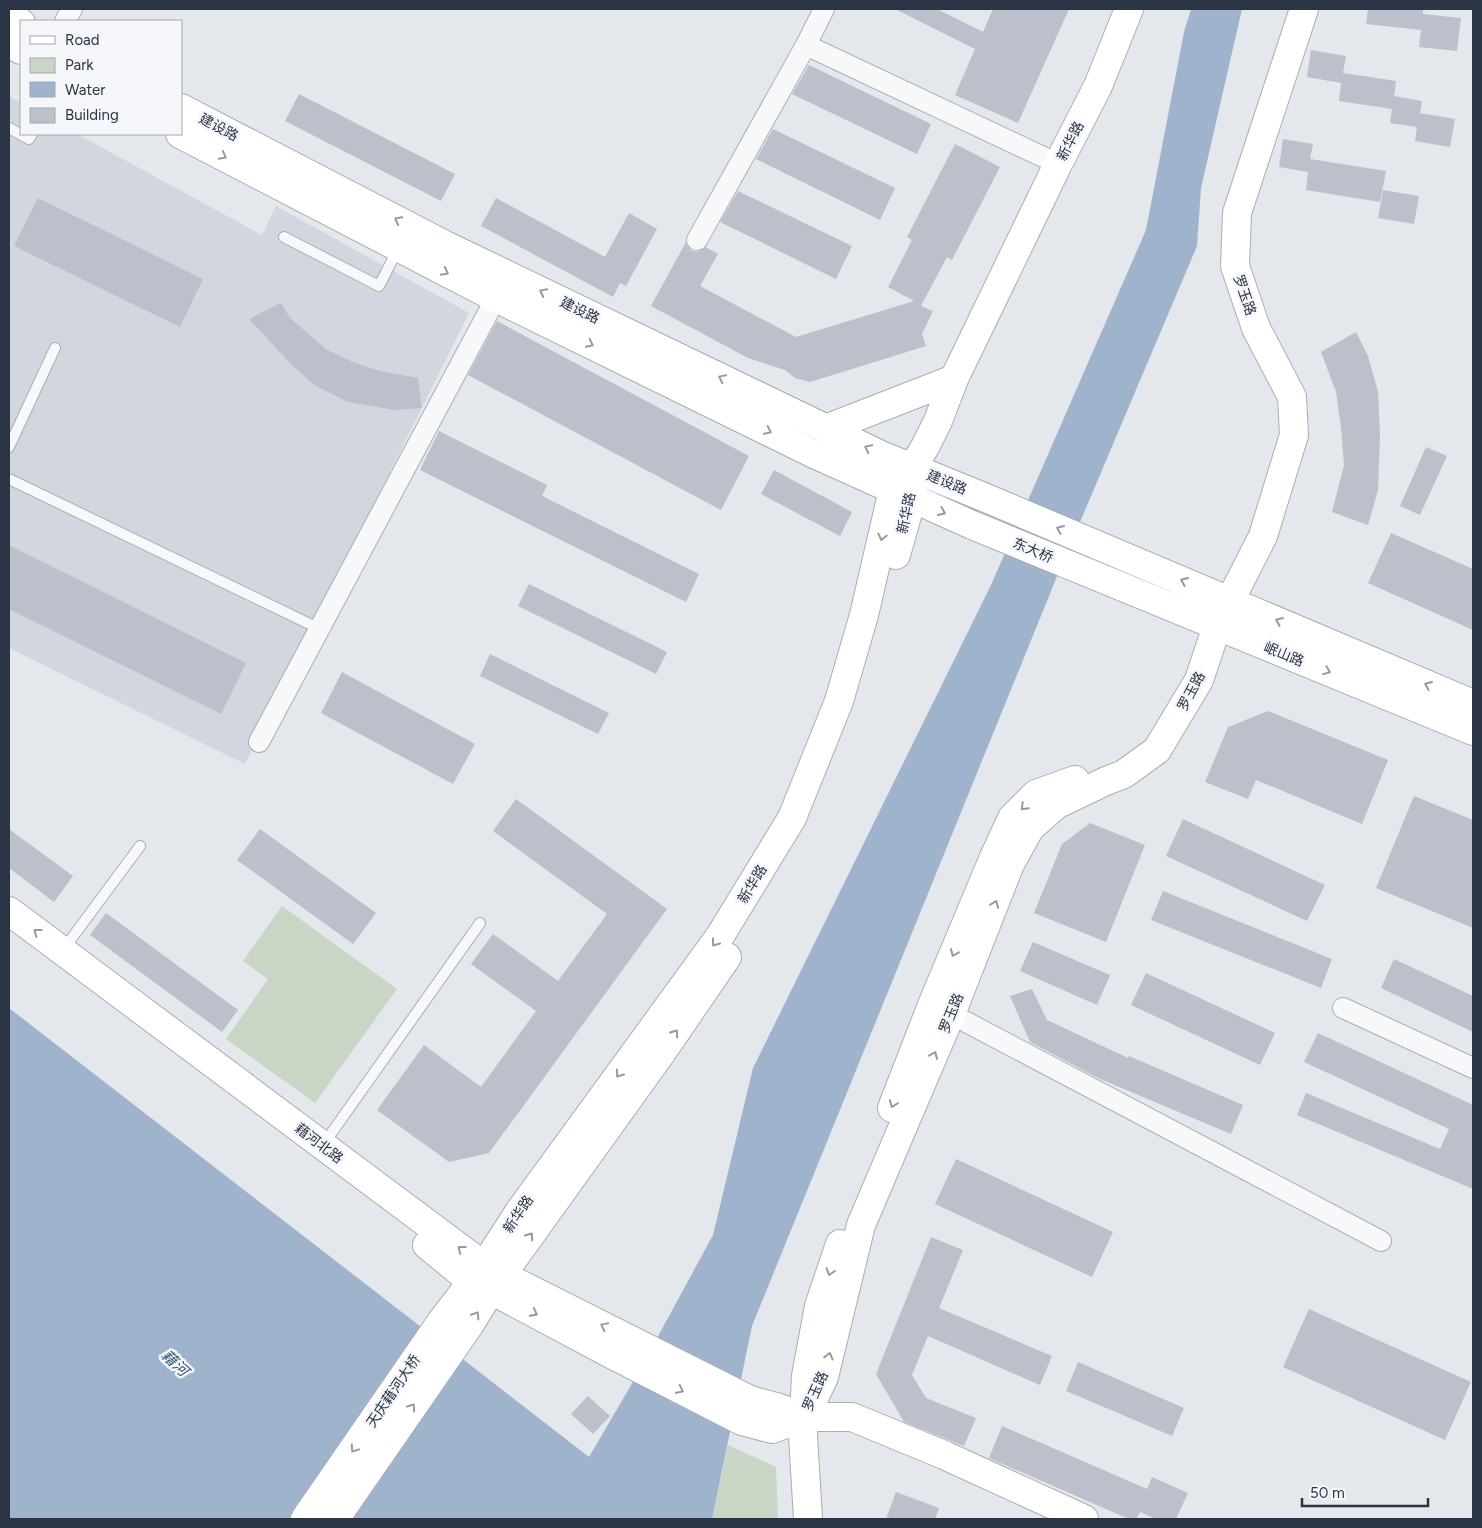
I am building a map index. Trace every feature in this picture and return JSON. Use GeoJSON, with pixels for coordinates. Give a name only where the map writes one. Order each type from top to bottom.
{"type":"FeatureCollection","features":[{"type":"Feature","properties":{"kind":"main road","name":"新华路"},"geometry":{"type":"LineString","coordinates":[[487,1279],[519,1212],[720,936],[792,818],[839,701],[864,615],[912,468],[938,420],[954,378],[1098,86],[1129,9]]}},
{"type":"Feature","properties":{"kind":"main road","name":"罗玉路"},"geometry":{"type":"LineString","coordinates":[[805,1417],[824,1377],[861,1225],[951,1014],[1010,864],[1030,828],[1056,805],[1124,774],[1157,750],[1200,680],[1217,626],[1263,536],[1294,435],[1292,397],[1256,328],[1235,266],[1237,213],[1304,9]]}},
{"type":"Feature","properties":{"kind":"main road"},"geometry":{"type":"LineString","coordinates":[[9,15],[20,22]]}},
{"type":"Feature","properties":{"kind":"main road"},"geometry":{"type":"LineString","coordinates":[[9,43],[20,49]]}},
{"type":"Feature","properties":{"kind":"main road","name":"建设路"},"geometry":{"type":"LineString","coordinates":[[182,109],[445,245],[912,468],[1105,548]]}},
{"type":"Feature","properties":{"kind":"main road","name":"建设路"},"geometry":{"type":"LineString","coordinates":[[182,135],[496,298],[812,453],[972,525]]}},
{"type":"Feature","properties":{"kind":"main road"},"geometry":{"type":"LineString","coordinates":[[828,428],[954,378]]}},
{"type":"Feature","properties":{"kind":"main road","name":"东大桥"},"geometry":{"type":"LineString","coordinates":[[972,525],[1094,576]]}},
{"type":"Feature","properties":{"kind":"main road","name":"岷山路"},"geometry":{"type":"LineString","coordinates":[[1105,548],[1473,704]]}},
{"type":"Feature","properties":{"kind":"main road","name":"岷山路"},"geometry":{"type":"LineString","coordinates":[[1094,576],[1473,731]]}},
{"type":"Feature","properties":{"kind":"main road","name":"罗玉路"},"geometry":{"type":"LineString","coordinates":[[805,1417],[806,1376],[819,1306],[848,1220],[932,1005],[1012,818],[1036,794],[1104,771],[1140,746],[1165,711],[1194,657],[1217,626]]}},
{"type":"Feature","properties":{"kind":"main road","name":"藉河北路"},"geometry":{"type":"LineString","coordinates":[[9,911],[323,1146],[487,1279]]}},
{"type":"Feature","properties":{"kind":"main road","name":"藉河北路"},"geometry":{"type":"LineString","coordinates":[[9,933],[413,1233],[487,1279],[746,1411],[805,1417],[852,1418],[944,1455],[1084,1519]]}},
{"type":"Feature","properties":{"kind":"main road","name":"天庆藉河大桥"},"geometry":{"type":"LineString","coordinates":[[305,1519],[487,1279]]}},
{"type":"Feature","properties":{"kind":"main road","name":"天庆藉河大桥"},"geometry":{"type":"LineString","coordinates":[[335,1519],[450,1330]]}},
{"type":"Feature","properties":{"kind":"main road"},"geometry":{"type":"LineString","coordinates":[[805,1417],[803,1436],[808,1519]]}},
{"type":"Feature","properties":{"kind":"street"},"geometry":{"type":"LineString","coordinates":[[65,20],[72,9]]}},
{"type":"Feature","properties":{"kind":"street"},"geometry":{"type":"LineString","coordinates":[[697,240],[806,45],[824,9]]}},
{"type":"Feature","properties":{"kind":"street"},"geometry":{"type":"LineString","coordinates":[[806,45],[1058,164]]}},
{"type":"Feature","properties":{"kind":"street"},"geometry":{"type":"LineString","coordinates":[[259,742],[496,298]]}},
{"type":"Feature","properties":{"kind":"street"},"geometry":{"type":"LineString","coordinates":[[1343,1008],[1473,1068]]}},
{"type":"Feature","properties":{"kind":"street"},"geometry":{"type":"LineString","coordinates":[[951,1014],[1381,1241]]}},
{"type":"Feature","properties":{"kind":"lane"},"geometry":{"type":"LineString","coordinates":[[9,128],[20,134]]}},
{"type":"Feature","properties":{"kind":"lane"},"geometry":{"type":"LineString","coordinates":[[22,135],[29,139],[31,135]]}},
{"type":"Feature","properties":{"kind":"lane"},"geometry":{"type":"LineString","coordinates":[[284,237],[378,286],[399,248]]}},
{"type":"Feature","properties":{"kind":"lane"},"geometry":{"type":"LineString","coordinates":[[9,447],[55,348]]}},
{"type":"Feature","properties":{"kind":"lane"},"geometry":{"type":"LineString","coordinates":[[9,479],[320,629]]}},
{"type":"Feature","properties":{"kind":"lane"},"geometry":{"type":"LineString","coordinates":[[62,951],[140,846]]}},
{"type":"Feature","properties":{"kind":"lane"},"geometry":{"type":"LineString","coordinates":[[323,1146],[480,923]]}},
{"type":"Feature","properties":{"kind":"shaded area"},"geometry":{"type":"Polygon","coordinates":[[[9,96],[20,102],[20,135],[79,135],[262,235],[276,206],[469,313],[245,764],[9,648],[9,96]]]}},
{"type":"Feature","properties":{"kind":"green space"},"geometry":{"type":"Polygon","coordinates":[[[282,906],[397,989],[315,1103],[226,1039],[268,979],[243,961],[282,906]]]}},
{"type":"Feature","properties":{"kind":"green space"},"geometry":{"type":"Polygon","coordinates":[[[728,1445],[776,1467],[778,1519],[712,1519],[728,1445]]]}},
{"type":"Feature","properties":{"kind":"water","name":"藉河"},"geometry":{"type":"Polygon","coordinates":[[[1191,9],[1242,9],[1201,188],[1197,246],[1058,574],[752,1326],[712,1519],[9,1519],[9,1008],[589,1457],[637,1375],[713,1235],[753,1068],[991,585],[1146,230],[1184,32],[1191,9]]]}},
{"type":"Feature","properties":{"kind":"building"},"geometry":{"type":"Polygon","coordinates":[[[895,9],[937,9],[983,32],[993,9],[1069,9],[1018,123],[955,95],[975,49],[895,9]]]}},
{"type":"Feature","properties":{"kind":"building"},"geometry":{"type":"Polygon","coordinates":[[[1368,9],[1423,9],[1423,14],[1461,18],[1457,51],[1419,47],[1421,30],[1366,24],[1368,9]]]}},
{"type":"Feature","properties":{"kind":"building"},"geometry":{"type":"Polygon","coordinates":[[[1311,50],[1346,56],[1343,73],[1396,81],[1394,96],[1422,101],[1420,113],[1455,119],[1450,147],[1415,141],[1417,127],[1390,123],[1392,109],[1339,101],[1341,83],[1307,77],[1311,50]]]}},
{"type":"Feature","properties":{"kind":"building"},"geometry":{"type":"Polygon","coordinates":[[[809,65],[931,124],[917,154],[792,94],[809,65]]]}},
{"type":"Feature","properties":{"kind":"building"},"geometry":{"type":"Polygon","coordinates":[[[299,94],[455,174],[441,201],[285,121],[299,94]]]}},
{"type":"Feature","properties":{"kind":"building"},"geometry":{"type":"Polygon","coordinates":[[[773,129],[895,188],[880,220],[756,159],[773,129]]]}},
{"type":"Feature","properties":{"kind":"building"},"geometry":{"type":"Polygon","coordinates":[[[1283,139],[1313,144],[1310,159],[1386,171],[1380,202],[1306,190],[1308,172],[1279,167],[1283,139]]]}},
{"type":"Feature","properties":{"kind":"building"},"geometry":{"type":"Polygon","coordinates":[[[955,144],[1000,167],[952,260],[947,257],[921,306],[933,311],[922,334],[926,346],[810,382],[795,378],[785,370],[748,358],[651,306],[686,242],[692,251],[698,252],[706,247],[718,254],[700,286],[796,337],[914,301],[888,287],[912,240],[907,237],[955,144]]]}},
{"type":"Feature","properties":{"kind":"building"},"geometry":{"type":"Polygon","coordinates":[[[1383,190],[1419,196],[1414,224],[1378,218],[1383,190]]]}},
{"type":"Feature","properties":{"kind":"building"},"geometry":{"type":"Polygon","coordinates":[[[738,191],[852,246],[836,279],[720,222],[738,191]]]}},
{"type":"Feature","properties":{"kind":"building"},"geometry":{"type":"Polygon","coordinates":[[[38,198],[203,279],[180,327],[14,246],[38,198]]]}},
{"type":"Feature","properties":{"kind":"building"},"geometry":{"type":"Polygon","coordinates":[[[496,198],[605,257],[629,213],[657,229],[626,286],[620,283],[613,297],[481,226],[496,198]]]}},
{"type":"Feature","properties":{"kind":"building"},"geometry":{"type":"Polygon","coordinates":[[[281,303],[290,318],[327,350],[353,362],[380,371],[418,378],[422,408],[395,410],[348,402],[314,385],[290,363],[249,319],[281,303]]]}},
{"type":"Feature","properties":{"kind":"building"},"geometry":{"type":"Polygon","coordinates":[[[497,321],[749,456],[721,510],[468,375],[497,321]]]}},
{"type":"Feature","properties":{"kind":"building"},"geometry":{"type":"Polygon","coordinates":[[[1356,332],[1368,356],[1378,392],[1380,435],[1378,490],[1368,525],[1332,512],[1344,465],[1336,392],[1321,352],[1356,332]]]}},
{"type":"Feature","properties":{"kind":"building"},"geometry":{"type":"Polygon","coordinates":[[[439,431],[547,485],[542,496],[699,574],[686,602],[420,470],[439,431]]]}},
{"type":"Feature","properties":{"kind":"building"},"geometry":{"type":"Polygon","coordinates":[[[1426,447],[1447,456],[1420,515],[1400,506],[1426,447]]]}},
{"type":"Feature","properties":{"kind":"building"},"geometry":{"type":"Polygon","coordinates":[[[774,470],[852,512],[840,536],[761,494],[774,470]]]}},
{"type":"Feature","properties":{"kind":"building"},"geometry":{"type":"Polygon","coordinates":[[[1391,533],[1473,569],[1473,630],[1368,583],[1391,533]]]}},
{"type":"Feature","properties":{"kind":"building"},"geometry":{"type":"Polygon","coordinates":[[[9,545],[246,663],[221,714],[9,609],[9,545]]]}},
{"type":"Feature","properties":{"kind":"building"},"geometry":{"type":"Polygon","coordinates":[[[529,584],[667,652],[656,674],[518,606],[529,584]]]}},
{"type":"Feature","properties":{"kind":"building"},"geometry":{"type":"Polygon","coordinates":[[[490,654],[609,713],[598,734],[480,676],[490,654]]]}},
{"type":"Feature","properties":{"kind":"building"},"geometry":{"type":"Polygon","coordinates":[[[342,672],[475,744],[453,784],[321,713],[342,672]]]}},
{"type":"Feature","properties":{"kind":"building"},"geometry":{"type":"Polygon","coordinates":[[[1268,711],[1388,760],[1362,824],[1256,780],[1248,799],[1205,782],[1228,727],[1268,711]]]}},
{"type":"Feature","properties":{"kind":"building"},"geometry":{"type":"Polygon","coordinates":[[[1414,796],[1473,820],[1473,928],[1376,888],[1414,796]]]}},
{"type":"Feature","properties":{"kind":"building"},"geometry":{"type":"Polygon","coordinates":[[[516,799],[667,909],[489,1153],[449,1162],[377,1110],[424,1045],[481,1087],[536,1011],[471,964],[493,934],[558,981],[607,914],[493,831],[516,799]]]}},
{"type":"Feature","properties":{"kind":"building"},"geometry":{"type":"Polygon","coordinates":[[[1183,819],[1325,885],[1307,921],[1166,856],[1183,819]]]}},
{"type":"Feature","properties":{"kind":"building"},"geometry":{"type":"Polygon","coordinates":[[[1090,823],[1145,845],[1106,942],[1034,913],[1062,844],[1090,823]]]}},
{"type":"Feature","properties":{"kind":"building"},"geometry":{"type":"Polygon","coordinates":[[[9,829],[73,876],[54,902],[9,868],[9,829]]]}},
{"type":"Feature","properties":{"kind":"building"},"geometry":{"type":"Polygon","coordinates":[[[260,829],[376,913],[353,944],[237,860],[260,829]]]}},
{"type":"Feature","properties":{"kind":"building"},"geometry":{"type":"Polygon","coordinates":[[[1163,891],[1332,959],[1321,988],[1151,920],[1163,891]]]}},
{"type":"Feature","properties":{"kind":"building"},"geometry":{"type":"Polygon","coordinates":[[[106,913],[238,1010],[222,1032],[90,935],[106,913]]]}},
{"type":"Feature","properties":{"kind":"building"},"geometry":{"type":"Polygon","coordinates":[[[1033,942],[1110,975],[1097,1005],[1020,971],[1033,942]]]}},
{"type":"Feature","properties":{"kind":"building"},"geometry":{"type":"Polygon","coordinates":[[[1394,959],[1473,996],[1473,1032],[1381,988],[1394,959]]]}},
{"type":"Feature","properties":{"kind":"building"},"geometry":{"type":"Polygon","coordinates":[[[1146,973],[1275,1033],[1260,1065],[1131,1005],[1146,973]]]}},
{"type":"Feature","properties":{"kind":"building"},"geometry":{"type":"Polygon","coordinates":[[[1032,989],[1047,1020],[1128,1058],[1129,1056],[1243,1105],[1231,1134],[1098,1078],[1030,1042],[1010,996],[1032,989]]]}},
{"type":"Feature","properties":{"kind":"building"},"geometry":{"type":"Polygon","coordinates":[[[1318,1033],[1473,1105],[1473,1189],[1297,1115],[1306,1093],[1440,1149],[1449,1129],[1304,1062],[1318,1033]]]}},
{"type":"Feature","properties":{"kind":"building"},"geometry":{"type":"Polygon","coordinates":[[[956,1159],[1113,1232],[1092,1277],[935,1204],[956,1159]]]}},
{"type":"Feature","properties":{"kind":"building"},"geometry":{"type":"Polygon","coordinates":[[[931,1237],[963,1250],[939,1308],[1052,1356],[1040,1385],[928,1336],[912,1375],[926,1398],[976,1418],[964,1446],[904,1422],[876,1374],[931,1237]]]}},
{"type":"Feature","properties":{"kind":"building"},"geometry":{"type":"Polygon","coordinates":[[[1309,1309],[1471,1382],[1445,1440],[1283,1367],[1309,1309]]]}},
{"type":"Feature","properties":{"kind":"building"},"geometry":{"type":"Polygon","coordinates":[[[1078,1362],[1184,1408],[1172,1436],[1066,1391],[1078,1362]]]}},
{"type":"Feature","properties":{"kind":"building"},"geometry":{"type":"Polygon","coordinates":[[[588,1396],[610,1416],[593,1434],[571,1414],[588,1396]]]}},
{"type":"Feature","properties":{"kind":"building"},"geometry":{"type":"Polygon","coordinates":[[[1002,1426],[1147,1489],[1152,1477],[1188,1493],[1176,1519],[1156,1519],[1140,1512],[1136,1519],[1129,1519],[989,1458],[1002,1426]]]}},
{"type":"Feature","properties":{"kind":"building"},"geometry":{"type":"Polygon","coordinates":[[[896,1492],[939,1508],[935,1519],[886,1519],[896,1492]]]}}]}
